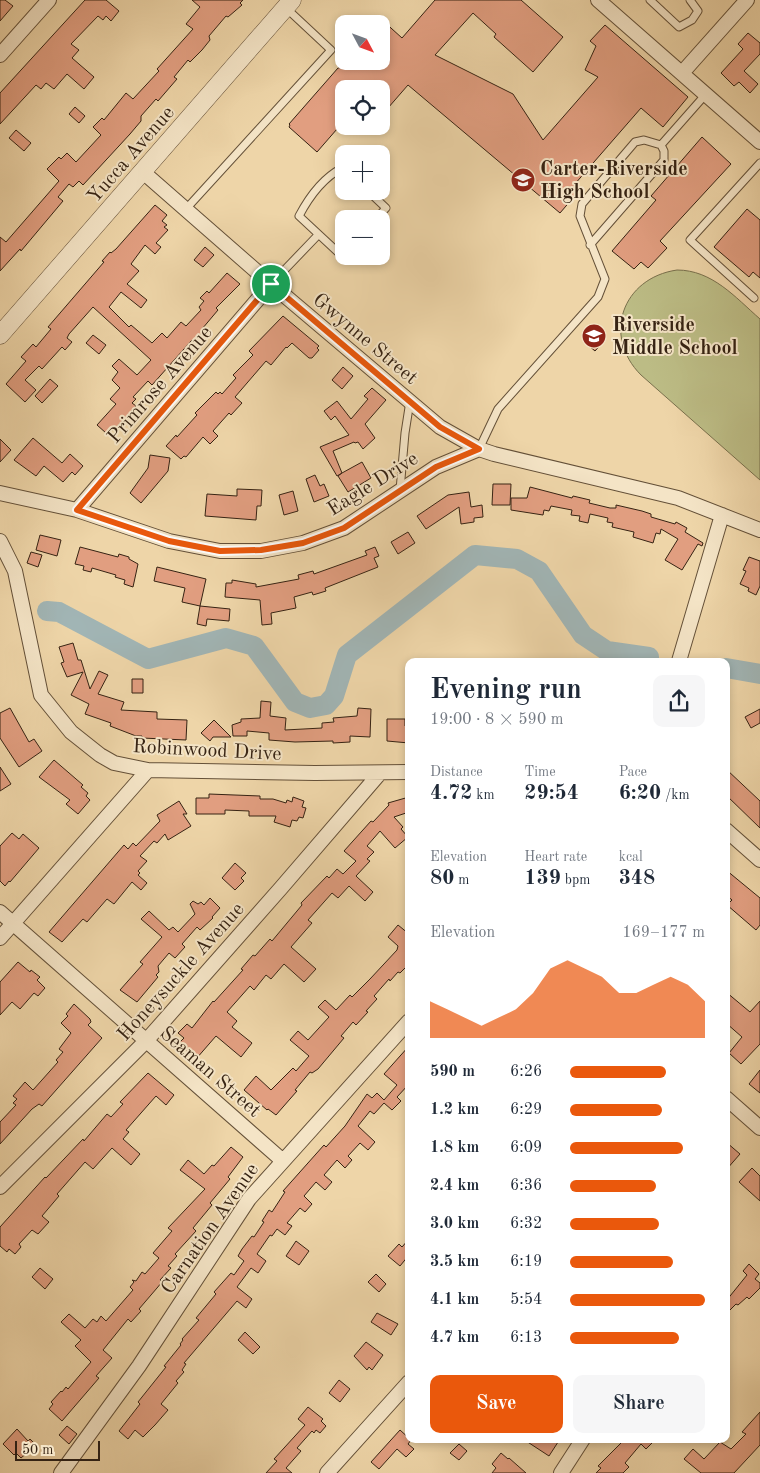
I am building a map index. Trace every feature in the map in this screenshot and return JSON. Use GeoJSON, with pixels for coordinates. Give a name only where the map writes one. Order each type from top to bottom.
{"type":"FeatureCollection","features":[{"type":"Feature","properties":{"kind":"street"},"geometry":{"type":"LineString","coordinates":[[0,55],[49,0]]}},
{"type":"Feature","properties":{"kind":"street"},"geometry":{"type":"LineString","coordinates":[[598,0],[760,142]]}},
{"type":"Feature","properties":{"kind":"street"},"geometry":{"type":"LineString","coordinates":[[682,73],[747,0]]}},
{"type":"Feature","properties":{"kind":"street","name":"Yucca Avenue"},"geometry":{"type":"LineString","coordinates":[[0,335],[289,4]]}},
{"type":"Feature","properties":{"kind":"street","name":"Gwynne Street"},"geometry":{"type":"LineString","coordinates":[[143,172],[271,284],[440,427],[479,449]]}},
{"type":"Feature","properties":{"kind":"street","name":"Primrose Avenue"},"geometry":{"type":"LineString","coordinates":[[77,510],[271,284]]}},
{"type":"Feature","properties":{"kind":"street"},"geometry":{"type":"LineString","coordinates":[[479,449],[678,498],[760,530]]}},
{"type":"Feature","properties":{"kind":"street","name":"Eagle Drive"},"geometry":{"type":"LineString","coordinates":[[0,492],[77,510],[169,541],[220,551],[261,550],[303,543],[344,528],[436,467],[479,449]]}},
{"type":"Feature","properties":{"kind":"street"},"geometry":{"type":"LineString","coordinates":[[680,658],[722,515]]}},
{"type":"Feature","properties":{"kind":"street","name":"Robinwood Drive"},"geometry":{"type":"LineString","coordinates":[[0,541],[15,571],[41,695],[70,732],[100,755],[114,763],[148,770],[405,772]]}},
{"type":"Feature","properties":{"kind":"street"},"geometry":{"type":"LineString","coordinates":[[0,938],[148,770]]}},
{"type":"Feature","properties":{"kind":"street","name":"Honeysuckle Avenue"},"geometry":{"type":"LineString","coordinates":[[0,1187],[146,1042],[380,773]]}},
{"type":"Feature","properties":{"kind":"street"},"geometry":{"type":"LineString","coordinates":[[730,834],[760,860]]}},
{"type":"Feature","properties":{"kind":"street","name":"Seaman Street"},"geometry":{"type":"LineString","coordinates":[[0,912],[283,1161]]}},
{"type":"Feature","properties":{"kind":"street","name":"Carnation Avenue"},"geometry":{"type":"LineString","coordinates":[[61,1473],[139,1366],[249,1199],[405,1025]]}},
{"type":"Feature","properties":{"kind":"street"},"geometry":{"type":"LineString","coordinates":[[730,1102],[760,1128]]}},
{"type":"Feature","properties":{"kind":"street"},"geometry":{"type":"LineString","coordinates":[[328,1473],[405,1386]]}},
{"type":"Feature","properties":{"kind":"street"},"geometry":{"type":"LineString","coordinates":[[562,1473],[581,1443]]}},
{"type":"Feature","properties":{"kind":"lane"},"geometry":{"type":"LineString","coordinates":[[650,0],[679,27],[692,20],[698,11],[690,0]]}},
{"type":"Feature","properties":{"kind":"lane"},"geometry":{"type":"LineString","coordinates":[[186,209],[331,50],[289,4]]}},
{"type":"Feature","properties":{"kind":"lane"},"geometry":{"type":"LineString","coordinates":[[661,145],[706,94]]}},
{"type":"Feature","properties":{"kind":"lane"},"geometry":{"type":"LineString","coordinates":[[479,449],[498,409],[598,296],[605,279],[590,245],[580,216],[582,204],[635,142],[644,140],[661,145],[664,151],[664,160],[590,245]]}},
{"type":"Feature","properties":{"kind":"lane"},"geometry":{"type":"LineString","coordinates":[[754,298],[690,240],[760,163]]}},
{"type":"Feature","properties":{"kind":"lane"},"geometry":{"type":"LineString","coordinates":[[335,172],[330,175],[305,204],[299,216],[335,250]]}},
{"type":"Feature","properties":{"kind":"lane"},"geometry":{"type":"LineString","coordinates":[[378,200],[386,208],[384,210]]}},
{"type":"Feature","properties":{"kind":"lane"},"geometry":{"type":"LineString","coordinates":[[271,284],[318,235]]}},
{"type":"Feature","properties":{"kind":"lane"},"geometry":{"type":"LineString","coordinates":[[400,492],[410,401]]}},
{"type":"Feature","properties":{"kind":"green space"},"geometry":{"type":"Polygon","coordinates":[[[677,270],[690,271],[712,280],[732,294],[760,319],[760,480],[641,375],[629,360],[622,343],[621,327],[624,311],[631,296],[643,284],[658,275],[677,270]]]}},
{"type":"Feature","properties":{"kind":"building"},"geometry":{"type":"Polygon","coordinates":[[[0,0],[5,0],[13,6],[0,21],[0,0]]]}},
{"type":"Feature","properties":{"kind":"building"},"geometry":{"type":"Polygon","coordinates":[[[85,0],[106,0],[119,11],[111,21],[106,16],[103,20],[98,16],[71,44],[79,50],[72,58],[94,77],[84,89],[67,74],[54,89],[46,83],[41,89],[36,85],[0,124],[0,93],[85,0]]]}},
{"type":"Feature","properties":{"kind":"building"},"geometry":{"type":"Polygon","coordinates":[[[192,0],[243,0],[240,3],[242,5],[228,17],[226,16],[209,36],[210,40],[202,50],[190,62],[188,60],[174,77],[177,79],[158,101],[156,99],[141,116],[141,121],[130,134],[83,185],[79,181],[73,187],[69,184],[58,197],[63,201],[21,251],[20,249],[0,271],[0,237],[6,242],[59,181],[47,169],[59,157],[61,159],[67,153],[76,162],[101,135],[93,127],[102,118],[104,120],[126,93],[133,99],[159,71],[157,69],[193,29],[186,24],[200,7],[192,0]]]}},
{"type":"Feature","properties":{"kind":"building"},"geometry":{"type":"Polygon","coordinates":[[[435,0],[521,0],[563,37],[533,72],[494,37],[496,34],[473,13],[435,55],[513,94],[543,140],[598,77],[585,70],[596,46],[590,41],[605,25],[688,97],[663,127],[641,108],[574,185],[578,192],[560,213],[408,85],[390,106],[390,80],[335,80],[335,131],[317,152],[289,127],[289,124],[336,70],[390,70],[390,27],[402,38],[435,0]]]}},
{"type":"Feature","properties":{"kind":"building"},"geometry":{"type":"Polygon","coordinates":[[[748,33],[760,43],[760,54],[744,71],[758,84],[750,93],[739,82],[734,86],[721,73],[743,49],[738,44],[748,33]]]}},
{"type":"Feature","properties":{"kind":"building"},"geometry":{"type":"Polygon","coordinates":[[[75,107],[85,116],[79,123],[69,114],[75,107]]]}},
{"type":"Feature","properties":{"kind":"building"},"geometry":{"type":"Polygon","coordinates":[[[16,130],[31,143],[24,151],[9,138],[16,130]]]}},
{"type":"Feature","properties":{"kind":"building"},"geometry":{"type":"Polygon","coordinates":[[[702,137],[731,164],[660,241],[667,248],[648,268],[641,262],[634,269],[612,251],[656,200],[651,196],[702,137]]]}},
{"type":"Feature","properties":{"kind":"building"},"geometry":{"type":"Polygon","coordinates":[[[155,205],[167,215],[162,221],[167,225],[164,227],[168,230],[156,243],[161,247],[155,254],[145,245],[131,264],[139,271],[127,284],[147,300],[141,308],[121,292],[109,307],[129,327],[131,325],[152,343],[162,333],[167,338],[181,322],[186,326],[201,310],[199,307],[204,301],[200,298],[207,291],[209,293],[227,273],[240,284],[216,308],[218,310],[194,342],[192,340],[152,385],[148,381],[133,397],[136,399],[132,403],[136,406],[113,431],[111,428],[106,433],[97,425],[116,404],[110,399],[120,388],[112,380],[118,372],[112,366],[119,359],[137,375],[151,360],[93,307],[69,334],[67,338],[72,342],[65,350],[62,347],[42,369],[39,366],[25,380],[36,390],[25,402],[6,384],[26,361],[21,357],[33,344],[36,347],[51,329],[48,327],[104,262],[102,261],[110,252],[116,249],[155,205]]]}},
{"type":"Feature","properties":{"kind":"building"},"geometry":{"type":"Polygon","coordinates":[[[747,209],[760,220],[760,278],[753,272],[749,277],[714,247],[747,209]]]}},
{"type":"Feature","properties":{"kind":"building"},"geometry":{"type":"Polygon","coordinates":[[[205,247],[214,255],[203,267],[194,260],[205,247]]]}},
{"type":"Feature","properties":{"kind":"building"},"geometry":{"type":"Polygon","coordinates":[[[283,316],[319,346],[317,348],[319,350],[312,358],[309,358],[292,343],[286,347],[271,365],[266,361],[235,397],[242,403],[231,415],[229,413],[213,431],[218,436],[210,444],[203,437],[186,457],[184,456],[181,459],[166,446],[176,435],[177,437],[197,415],[195,413],[216,392],[222,394],[236,378],[233,375],[253,355],[249,351],[283,316]]]}},
{"type":"Feature","properties":{"kind":"building"},"geometry":{"type":"Polygon","coordinates":[[[93,335],[106,345],[99,354],[86,343],[93,335]]]}},
{"type":"Feature","properties":{"kind":"building"},"geometry":{"type":"Polygon","coordinates":[[[596,335],[603,342],[595,351],[588,345],[596,335]]]}},
{"type":"Feature","properties":{"kind":"building"},"geometry":{"type":"Polygon","coordinates":[[[343,367],[353,376],[342,389],[332,380],[343,367]]]}},
{"type":"Feature","properties":{"kind":"building"},"geometry":{"type":"Polygon","coordinates":[[[50,379],[58,386],[42,403],[35,396],[50,379]]]}},
{"type":"Feature","properties":{"kind":"building"},"geometry":{"type":"Polygon","coordinates":[[[372,388],[386,400],[365,424],[375,438],[363,449],[358,442],[354,442],[333,451],[342,473],[337,476],[320,447],[349,435],[335,416],[331,420],[324,411],[337,401],[351,419],[368,399],[364,396],[372,388]]]}},
{"type":"Feature","properties":{"kind":"building"},"geometry":{"type":"Polygon","coordinates":[[[33,438],[62,463],[70,454],[83,466],[75,475],[72,472],[63,482],[44,466],[36,476],[14,460],[33,438]]]}},
{"type":"Feature","properties":{"kind":"building"},"geometry":{"type":"Polygon","coordinates":[[[0,439],[11,450],[0,462],[0,439]]]}},
{"type":"Feature","properties":{"kind":"building"},"geometry":{"type":"Polygon","coordinates":[[[150,455],[170,458],[168,471],[141,503],[130,493],[148,468],[150,455]]]}},
{"type":"Feature","properties":{"kind":"building"},"geometry":{"type":"Polygon","coordinates":[[[362,462],[371,478],[348,492],[338,476],[362,462]]]}},
{"type":"Feature","properties":{"kind":"building"},"geometry":{"type":"Polygon","coordinates":[[[315,475],[320,486],[324,484],[329,496],[314,502],[306,479],[315,475]]]}},
{"type":"Feature","properties":{"kind":"building"},"geometry":{"type":"Polygon","coordinates":[[[493,484],[511,484],[510,505],[492,505],[493,484]]]}},
{"type":"Feature","properties":{"kind":"building"},"geometry":{"type":"Polygon","coordinates":[[[530,487],[572,498],[573,496],[590,500],[589,503],[610,508],[616,508],[616,505],[642,511],[651,514],[651,517],[675,524],[676,522],[687,528],[685,532],[703,543],[702,546],[698,544],[682,570],[665,560],[678,539],[661,529],[660,534],[656,533],[653,543],[633,537],[634,532],[612,527],[613,523],[607,522],[608,518],[590,514],[588,523],[579,521],[580,516],[571,515],[572,510],[551,506],[549,511],[544,510],[543,515],[511,510],[511,498],[527,498],[530,487]]]}},
{"type":"Feature","properties":{"kind":"building"},"geometry":{"type":"Polygon","coordinates":[[[237,489],[262,490],[261,506],[257,506],[256,520],[205,516],[207,494],[237,496],[237,489]]]}},
{"type":"Feature","properties":{"kind":"building"},"geometry":{"type":"Polygon","coordinates":[[[293,491],[298,511],[284,515],[279,495],[293,491]]]}},
{"type":"Feature","properties":{"kind":"building"},"geometry":{"type":"Polygon","coordinates":[[[469,492],[471,507],[482,505],[483,517],[474,518],[474,522],[461,524],[459,507],[426,529],[417,516],[448,495],[469,492]]]}},
{"type":"Feature","properties":{"kind":"building"},"geometry":{"type":"Polygon","coordinates":[[[408,532],[415,543],[398,554],[391,542],[408,532]]]}},
{"type":"Feature","properties":{"kind":"building"},"geometry":{"type":"Polygon","coordinates":[[[40,535],[61,540],[57,556],[36,550],[40,535]]]}},
{"type":"Feature","properties":{"kind":"building"},"geometry":{"type":"Polygon","coordinates":[[[80,547],[118,557],[119,554],[129,557],[129,559],[138,564],[133,587],[124,584],[125,580],[115,577],[116,575],[92,568],[91,572],[83,570],[84,566],[75,564],[80,547]]]}},
{"type":"Feature","properties":{"kind":"building"},"geometry":{"type":"Polygon","coordinates":[[[375,547],[379,556],[374,558],[378,567],[325,588],[326,591],[313,595],[312,592],[294,597],[296,608],[271,613],[272,624],[262,625],[260,600],[225,597],[226,583],[232,583],[232,580],[256,584],[256,587],[299,579],[298,575],[313,571],[314,574],[367,555],[365,551],[375,547]]]}},
{"type":"Feature","properties":{"kind":"building"},"geometry":{"type":"Polygon","coordinates":[[[31,552],[42,555],[38,567],[27,563],[31,552]]]}},
{"type":"Feature","properties":{"kind":"building"},"geometry":{"type":"Polygon","coordinates":[[[749,557],[760,561],[760,586],[756,595],[748,591],[749,588],[740,584],[746,571],[743,570],[749,557]]]}},
{"type":"Feature","properties":{"kind":"building"},"geometry":{"type":"Polygon","coordinates":[[[157,567],[206,579],[200,606],[182,602],[185,588],[154,581],[157,567]]]}},
{"type":"Feature","properties":{"kind":"building"},"geometry":{"type":"Polygon","coordinates":[[[200,606],[230,609],[229,621],[207,619],[206,626],[197,624],[200,606]]]}},
{"type":"Feature","properties":{"kind":"building"},"geometry":{"type":"Polygon","coordinates":[[[73,643],[78,660],[81,660],[90,689],[99,671],[108,675],[98,694],[124,702],[121,710],[157,712],[157,719],[187,720],[186,740],[142,738],[142,736],[136,736],[110,726],[111,723],[85,714],[89,704],[71,695],[83,672],[67,677],[61,663],[64,662],[59,647],[73,643]]]}},
{"type":"Feature","properties":{"kind":"building"},"geometry":{"type":"Polygon","coordinates":[[[132,679],[143,679],[143,693],[132,693],[132,679]]]}},
{"type":"Feature","properties":{"kind":"building"},"geometry":{"type":"Polygon","coordinates":[[[261,701],[271,702],[270,716],[286,718],[285,730],[322,728],[322,723],[334,722],[333,718],[357,716],[358,708],[371,709],[370,737],[350,736],[350,742],[333,743],[333,741],[295,742],[269,740],[269,733],[247,731],[247,736],[233,736],[232,725],[241,722],[241,719],[260,718],[261,701]]]}},
{"type":"Feature","properties":{"kind":"building"},"geometry":{"type":"Polygon","coordinates":[[[10,708],[29,742],[34,739],[42,751],[19,767],[0,738],[0,713],[10,708]]]}},
{"type":"Feature","properties":{"kind":"building"},"geometry":{"type":"Polygon","coordinates":[[[760,709],[760,723],[751,728],[745,717],[760,709]]]}},
{"type":"Feature","properties":{"kind":"building"},"geometry":{"type":"Polygon","coordinates":[[[387,719],[405,719],[405,743],[387,741],[387,719]]]}},
{"type":"Feature","properties":{"kind":"building"},"geometry":{"type":"Polygon","coordinates":[[[214,720],[231,737],[213,737],[210,741],[201,733],[214,720]]]}},
{"type":"Feature","properties":{"kind":"building"},"geometry":{"type":"Polygon","coordinates":[[[54,760],[83,785],[81,787],[88,793],[86,796],[90,800],[78,814],[66,804],[70,800],[39,777],[54,760]]]}},
{"type":"Feature","properties":{"kind":"building"},"geometry":{"type":"Polygon","coordinates":[[[0,767],[11,784],[0,791],[0,767]]]}},
{"type":"Feature","properties":{"kind":"building"},"geometry":{"type":"Polygon","coordinates":[[[730,773],[760,801],[760,828],[730,799],[730,773]]]}},
{"type":"Feature","properties":{"kind":"building"},"geometry":{"type":"Polygon","coordinates":[[[209,794],[260,796],[260,799],[273,799],[286,803],[287,800],[292,802],[293,797],[304,801],[302,807],[306,808],[303,818],[299,817],[297,821],[292,820],[290,827],[274,822],[276,816],[249,816],[249,811],[225,810],[225,814],[196,814],[196,798],[209,798],[209,794]]]}},
{"type":"Feature","properties":{"kind":"building"},"geometry":{"type":"Polygon","coordinates":[[[405,798],[405,813],[394,817],[403,827],[401,829],[405,834],[405,840],[395,848],[380,831],[367,846],[374,852],[367,859],[370,861],[356,876],[373,892],[365,901],[349,886],[338,898],[332,893],[308,920],[312,923],[291,947],[316,969],[304,982],[284,964],[271,979],[266,975],[254,990],[250,986],[227,1012],[237,1021],[232,1027],[252,1043],[241,1057],[216,1036],[196,1059],[178,1044],[184,1038],[178,1033],[187,1024],[192,1028],[213,1001],[243,970],[241,969],[253,955],[255,956],[270,939],[272,941],[302,905],[301,903],[327,876],[329,878],[337,869],[343,874],[356,861],[344,851],[371,821],[373,822],[389,805],[388,803],[405,798]]]}},
{"type":"Feature","properties":{"kind":"building"},"geometry":{"type":"Polygon","coordinates":[[[179,801],[187,814],[183,814],[191,826],[168,840],[165,834],[157,843],[154,841],[140,856],[147,861],[138,871],[140,873],[138,875],[147,883],[141,890],[132,882],[114,904],[107,899],[87,922],[83,919],[62,942],[49,932],[124,845],[128,849],[133,843],[136,846],[160,821],[157,815],[179,801]]]}},
{"type":"Feature","properties":{"kind":"building"},"geometry":{"type":"Polygon","coordinates":[[[12,833],[19,839],[23,834],[39,848],[5,886],[0,881],[0,846],[12,833]]]}},
{"type":"Feature","properties":{"kind":"building"},"geometry":{"type":"Polygon","coordinates":[[[235,863],[246,873],[241,878],[244,881],[235,890],[222,878],[235,863]]]}},
{"type":"Feature","properties":{"kind":"building"},"geometry":{"type":"Polygon","coordinates":[[[730,873],[760,898],[760,925],[756,930],[730,908],[732,900],[730,898],[730,873]]]}},
{"type":"Feature","properties":{"kind":"building"},"geometry":{"type":"Polygon","coordinates":[[[210,898],[220,908],[213,918],[200,930],[197,927],[182,944],[185,947],[175,958],[169,953],[158,966],[159,972],[156,975],[158,977],[137,1002],[120,990],[143,964],[140,962],[162,937],[141,919],[149,911],[169,930],[173,927],[178,932],[195,914],[190,904],[193,901],[198,904],[201,902],[204,905],[210,898]]]}},
{"type":"Feature","properties":{"kind":"building"},"geometry":{"type":"Polygon","coordinates":[[[398,925],[405,931],[405,968],[400,973],[398,972],[390,981],[389,979],[374,996],[377,999],[366,1011],[368,1012],[356,1025],[353,1022],[341,1036],[344,1038],[318,1069],[312,1073],[310,1072],[295,1090],[297,1091],[276,1115],[267,1110],[244,1090],[256,1076],[271,1090],[293,1068],[296,1071],[309,1056],[290,1040],[298,1031],[308,1040],[329,1017],[318,1007],[325,1000],[336,1010],[350,995],[352,997],[370,979],[397,950],[398,946],[388,937],[398,925]]]}},
{"type":"Feature","properties":{"kind":"building"},"geometry":{"type":"Polygon","coordinates":[[[18,962],[30,972],[31,970],[40,977],[37,980],[45,988],[38,996],[34,993],[20,1009],[12,1002],[0,1015],[0,982],[18,962]]]}},
{"type":"Feature","properties":{"kind":"building"},"geometry":{"type":"Polygon","coordinates":[[[730,995],[750,1012],[760,1001],[760,1044],[741,1064],[730,1052],[742,1037],[730,1026],[730,995]]]}},
{"type":"Feature","properties":{"kind":"building"},"geometry":{"type":"Polygon","coordinates":[[[74,1004],[90,1019],[91,1022],[88,1025],[102,1038],[42,1106],[39,1104],[32,1109],[0,1144],[0,1122],[16,1105],[13,1103],[17,1099],[13,1096],[25,1082],[33,1090],[58,1062],[56,1060],[63,1052],[59,1049],[71,1033],[61,1023],[68,1016],[66,1014],[74,1004]]]}},
{"type":"Feature","properties":{"kind":"building"},"geometry":{"type":"Polygon","coordinates":[[[405,1050],[405,1088],[397,1097],[401,1101],[392,1110],[384,1103],[374,1114],[370,1111],[358,1126],[375,1142],[368,1150],[360,1143],[348,1156],[352,1160],[345,1168],[337,1160],[324,1175],[332,1182],[325,1190],[316,1182],[304,1196],[312,1204],[305,1212],[300,1208],[287,1223],[292,1226],[285,1235],[277,1229],[272,1236],[270,1235],[257,1254],[266,1261],[258,1273],[251,1268],[237,1287],[252,1299],[246,1308],[237,1301],[184,1363],[186,1364],[182,1370],[184,1372],[176,1381],[178,1383],[161,1404],[168,1410],[143,1437],[135,1430],[128,1439],[119,1431],[140,1404],[138,1402],[166,1367],[164,1366],[181,1345],[182,1339],[199,1320],[196,1318],[216,1294],[214,1292],[231,1273],[234,1275],[244,1261],[238,1256],[252,1236],[254,1237],[269,1210],[272,1212],[285,1192],[283,1191],[324,1145],[326,1147],[345,1126],[367,1094],[372,1098],[377,1093],[384,1100],[397,1085],[384,1074],[405,1050]]]}},
{"type":"Feature","properties":{"kind":"building"},"geometry":{"type":"Polygon","coordinates":[[[760,1070],[760,1093],[749,1084],[760,1070]]]}},
{"type":"Feature","properties":{"kind":"building"},"geometry":{"type":"Polygon","coordinates":[[[148,1073],[174,1095],[166,1105],[156,1096],[126,1130],[129,1132],[123,1139],[140,1154],[131,1165],[112,1148],[93,1169],[85,1162],[57,1194],[59,1196],[42,1216],[49,1222],[38,1234],[32,1230],[19,1244],[21,1247],[15,1254],[9,1249],[7,1252],[0,1246],[0,1227],[45,1177],[83,1139],[84,1141],[107,1114],[111,1117],[123,1104],[120,1102],[148,1073]]]}},
{"type":"Feature","properties":{"kind":"building"},"geometry":{"type":"Polygon","coordinates":[[[730,1145],[740,1154],[730,1165],[730,1145]]]}},
{"type":"Feature","properties":{"kind":"building"},"geometry":{"type":"Polygon","coordinates":[[[231,1147],[243,1157],[228,1177],[230,1179],[193,1228],[196,1231],[175,1254],[177,1256],[168,1266],[171,1268],[160,1280],[162,1282],[139,1309],[141,1311],[131,1322],[128,1319],[103,1350],[112,1358],[96,1376],[99,1378],[62,1421],[49,1409],[53,1404],[51,1402],[66,1387],[68,1389],[91,1362],[75,1346],[81,1340],[61,1322],[69,1314],[85,1328],[93,1319],[97,1322],[101,1316],[106,1321],[133,1290],[130,1287],[134,1282],[132,1280],[136,1281],[142,1272],[145,1274],[159,1258],[153,1253],[172,1231],[168,1228],[205,1189],[180,1170],[188,1160],[204,1174],[231,1147]]]}},
{"type":"Feature","properties":{"kind":"building"},"geometry":{"type":"Polygon","coordinates":[[[752,1168],[760,1176],[760,1201],[739,1182],[752,1168]]]}},
{"type":"Feature","properties":{"kind":"building"},"geometry":{"type":"Polygon","coordinates":[[[296,1241],[309,1251],[299,1265],[286,1256],[296,1241]]]}},
{"type":"Feature","properties":{"kind":"building"},"geometry":{"type":"Polygon","coordinates":[[[399,1244],[402,1247],[405,1244],[405,1260],[400,1266],[388,1256],[399,1244]]]}},
{"type":"Feature","properties":{"kind":"building"},"geometry":{"type":"Polygon","coordinates":[[[749,1264],[759,1274],[755,1279],[760,1283],[760,1288],[749,1299],[747,1297],[730,1310],[730,1296],[747,1275],[743,1271],[749,1264]]]}},
{"type":"Feature","properties":{"kind":"building"},"geometry":{"type":"Polygon","coordinates":[[[40,1268],[53,1279],[45,1289],[32,1277],[40,1268]]]}},
{"type":"Feature","properties":{"kind":"building"},"geometry":{"type":"Polygon","coordinates":[[[376,1274],[386,1284],[379,1292],[368,1282],[376,1274]]]}},
{"type":"Feature","properties":{"kind":"building"},"geometry":{"type":"Polygon","coordinates":[[[377,1313],[398,1324],[391,1335],[371,1322],[377,1313]]]}},
{"type":"Feature","properties":{"kind":"building"},"geometry":{"type":"Polygon","coordinates":[[[245,1332],[260,1347],[253,1354],[238,1340],[245,1332]]]}},
{"type":"Feature","properties":{"kind":"building"},"geometry":{"type":"Polygon","coordinates":[[[366,1342],[383,1355],[372,1370],[369,1367],[367,1370],[354,1356],[366,1342]]]}},
{"type":"Feature","properties":{"kind":"building"},"geometry":{"type":"Polygon","coordinates":[[[339,1380],[350,1389],[340,1402],[329,1393],[339,1380]]]}},
{"type":"Feature","properties":{"kind":"building"},"geometry":{"type":"Polygon","coordinates":[[[308,1407],[323,1419],[321,1421],[326,1426],[320,1433],[316,1430],[314,1433],[312,1431],[297,1448],[301,1451],[286,1468],[292,1473],[266,1473],[277,1461],[274,1459],[305,1425],[298,1419],[308,1407]]]}},
{"type":"Feature","properties":{"kind":"building"},"geometry":{"type":"Polygon","coordinates":[[[760,1412],[760,1445],[734,1473],[701,1473],[684,1459],[693,1449],[704,1459],[719,1443],[731,1449],[746,1434],[742,1432],[760,1412]]]}},
{"type":"Feature","properties":{"kind":"building"},"geometry":{"type":"Polygon","coordinates":[[[67,1426],[77,1434],[69,1444],[59,1435],[67,1426]]]}},
{"type":"Feature","properties":{"kind":"building"},"geometry":{"type":"Polygon","coordinates":[[[17,1429],[28,1441],[30,1439],[38,1447],[30,1454],[28,1452],[21,1458],[16,1453],[14,1455],[3,1444],[17,1429]]]}},
{"type":"Feature","properties":{"kind":"building"},"geometry":{"type":"Polygon","coordinates":[[[400,1430],[405,1435],[405,1443],[409,1443],[414,1449],[406,1457],[397,1449],[379,1469],[371,1462],[400,1430]]]}},
{"type":"Feature","properties":{"kind":"building"},"geometry":{"type":"Polygon","coordinates":[[[529,1443],[557,1443],[549,1456],[529,1443]]]}},
{"type":"Feature","properties":{"kind":"building"},"geometry":{"type":"Polygon","coordinates":[[[621,1443],[652,1443],[646,1449],[641,1444],[625,1463],[629,1467],[623,1473],[596,1473],[601,1468],[598,1466],[621,1443]]]}},
{"type":"Feature","properties":{"kind":"building"},"geometry":{"type":"Polygon","coordinates":[[[459,1444],[467,1451],[459,1460],[450,1453],[459,1444]]]}},
{"type":"Feature","properties":{"kind":"building"},"geometry":{"type":"Polygon","coordinates":[[[501,1453],[526,1473],[492,1473],[496,1468],[492,1464],[501,1453]]]}},
{"type":"Feature","properties":{"kind":"waterway"},"geometry":{"type":"LineString","coordinates":[[47,611],[59,612],[148,659],[226,638],[254,646],[295,702],[310,708],[326,705],[334,696],[347,655],[475,555],[517,559],[539,571],[583,635],[607,651],[649,657]]}},
{"type":"Feature","properties":{"kind":"waterway"},"geometry":{"type":"LineString","coordinates":[[730,669],[760,674]]}},
{"type":"Feature","properties":{"kind":"place","name":"Carter-Riverside High School"},"geometry":{"type":"Point","coordinates":[523,180]}},
{"type":"Feature","properties":{"kind":"place","name":"Riverside Middle School"},"geometry":{"type":"Point","coordinates":[594,336]}},
{"type":"Feature","properties":{"kind":"route"},"geometry":{"type":"LineString","coordinates":[[271,284],[440,427],[479,449],[436,467],[344,528],[303,543],[261,550],[220,551],[169,541],[77,510],[126,453],[271,284]]}}]}
